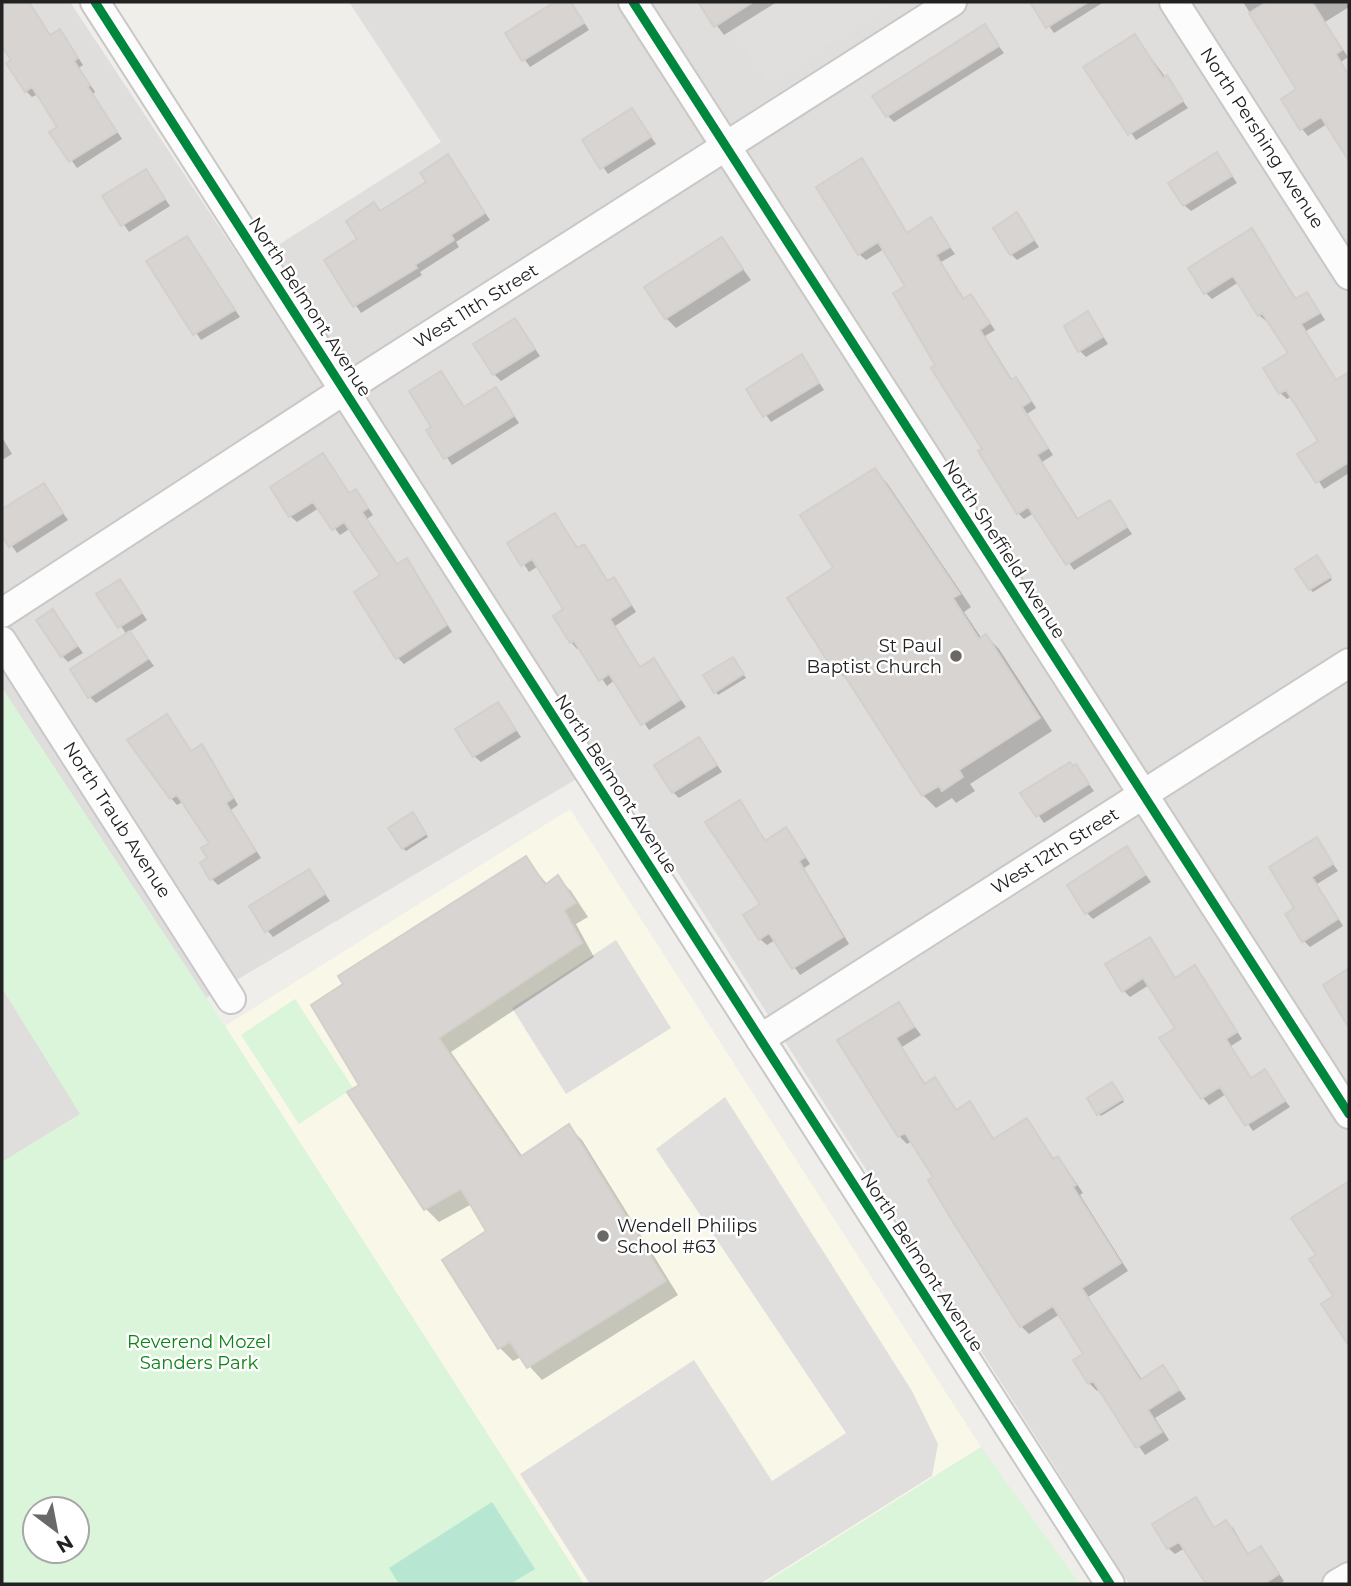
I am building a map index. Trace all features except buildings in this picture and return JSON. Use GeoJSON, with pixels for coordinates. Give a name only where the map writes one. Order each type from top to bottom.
{"type":"FeatureCollection","features":[{"type":"Feature","properties":{"kind":"street","name":"North Belmont Avenue"},"geometry":{"type":"LineString","coordinates":[[95,2],[1110,1584]]}},
{"type":"Feature","properties":{"kind":"street","name":"North Sheffield Avenue"},"geometry":{"type":"LineString","coordinates":[[633,2],[1349,1114]]}},
{"type":"Feature","properties":{"kind":"street","name":"West 11th Street"},"geometry":{"type":"LineString","coordinates":[[2,613],[344,390],[952,2]]}},
{"type":"Feature","properties":{"kind":"street","name":"North Pershing Avenue"},"geometry":{"type":"LineString","coordinates":[[1174,2],[1349,275]]}},
{"type":"Feature","properties":{"kind":"street","name":"North Traub Avenue"},"geometry":{"type":"LineString","coordinates":[[2,641],[231,999]]}},
{"type":"Feature","properties":{"kind":"street","name":"West 12th Street"},"geometry":{"type":"LineString","coordinates":[[760,1038],[1349,663]]}},
{"type":"Feature","properties":{"kind":"street"},"geometry":{"type":"LineString","coordinates":[[1337,1584],[1349,1577]]}},
{"type":"Feature","properties":{"kind":"shaded area"},"geometry":{"type":"Polygon","coordinates":[[[2,2],[70,2],[245,266],[441,142],[349,2],[1349,2],[1349,1584],[1129,1584],[607,761],[206,998],[2,688],[2,2]]]}},
{"type":"Feature","properties":{"kind":"shaded area"},"geometry":{"type":"Polygon","coordinates":[[[761,2],[880,2],[884,8],[767,83],[728,22],[761,2]]]}},
{"type":"Feature","properties":{"kind":"shaded area","name":"Wendell Philips School #63"},"geometry":{"type":"Polygon","coordinates":[[[570,809],[981,1447],[763,1584],[584,1584],[225,1026],[570,809]]]}},
{"type":"Feature","properties":{"kind":"shaded area"},"geometry":{"type":"Polygon","coordinates":[[[616,940],[671,1028],[566,1094],[512,1008],[616,940]]]}},
{"type":"Feature","properties":{"kind":"shaded area"},"geometry":{"type":"Polygon","coordinates":[[[2,988],[81,1114],[2,1162],[2,988]]]}},
{"type":"Feature","properties":{"kind":"shaded area"},"geometry":{"type":"Polygon","coordinates":[[[725,1097],[912,1391],[938,1444],[932,1476],[760,1584],[590,1584],[520,1474],[694,1360],[772,1481],[846,1433],[656,1149],[725,1097]]]}},
{"type":"Feature","properties":{"kind":"green space","name":"Reverend Mozel Sanders Park"},"geometry":{"type":"Polygon","coordinates":[[[2,688],[225,1026],[584,1584],[2,1584],[2,1162],[80,1114],[2,988],[2,688]]]}},
{"type":"Feature","properties":{"kind":"green space"},"geometry":{"type":"Polygon","coordinates":[[[295,999],[353,1088],[299,1124],[241,1035],[295,999]]]}},
{"type":"Feature","properties":{"kind":"green space"},"geometry":{"type":"Polygon","coordinates":[[[981,1447],[1080,1584],[763,1584],[981,1447]]]}},
{"type":"Feature","properties":{"kind":"green space"},"geometry":{"type":"Polygon","coordinates":[[[492,1502],[535,1569],[510,1584],[399,1584],[389,1568],[492,1502]]]}},
{"type":"Feature","properties":{"kind":"cycle path"},"geometry":{"type":"LineString","coordinates":[[95,2],[1110,1584]]}},
{"type":"Feature","properties":{"kind":"cycle path"},"geometry":{"type":"LineString","coordinates":[[633,2],[1349,1114]]}},
{"type":"Feature","properties":{"kind":"place","name":"St Paul Baptist Church"},"geometry":{"type":"Point","coordinates":[956,656]}},
{"type":"Feature","properties":{"kind":"place","name":"Wendell Philips School #63"},"geometry":{"type":"Point","coordinates":[603,1236]}}]}
